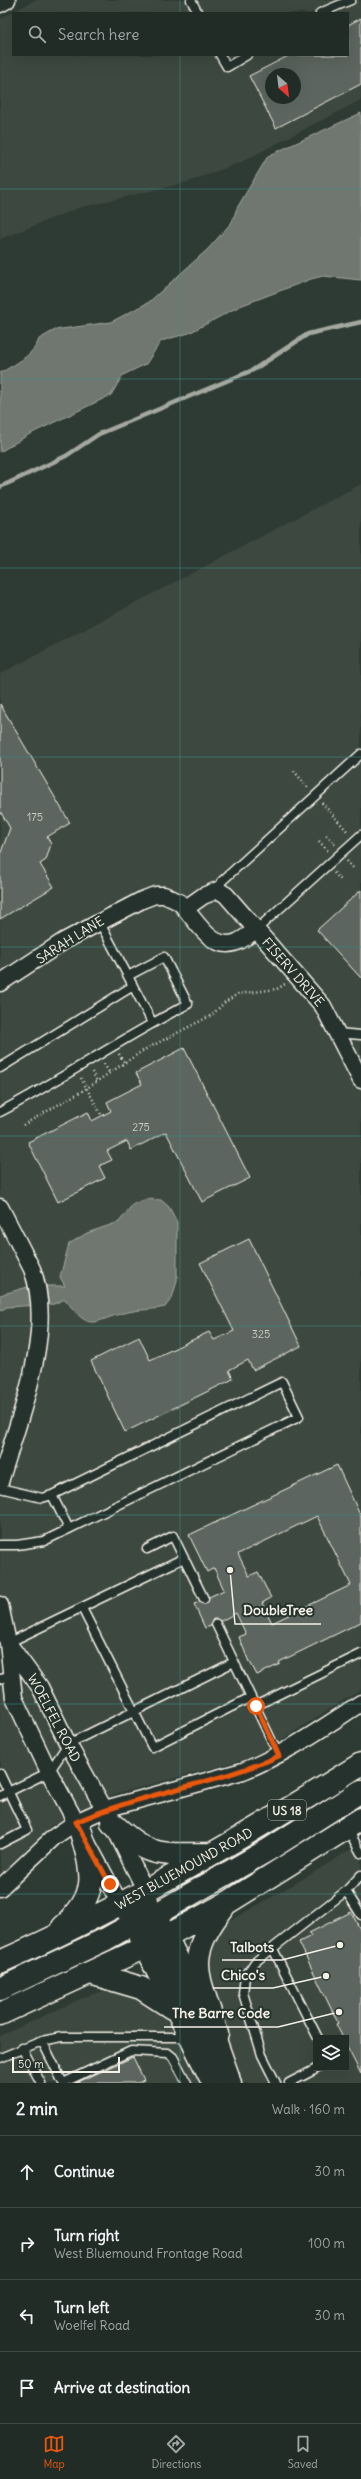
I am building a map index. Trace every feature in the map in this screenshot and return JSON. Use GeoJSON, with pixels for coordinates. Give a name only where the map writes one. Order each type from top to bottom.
{"type":"FeatureCollection","features":[{"type":"Feature","properties":{"kind":"main road","name":"WEST BLUEMOUND ROAD"},"geometry":{"type":"LineString","coordinates":[[0,1962],[121,1904],[243,1837],[361,1764]]}},
{"type":"Feature","properties":{"kind":"main road"},"geometry":{"type":"LineString","coordinates":[[0,2014],[90,1973],[148,1930],[268,1850],[361,1791]]}},
{"type":"Feature","properties":{"kind":"main road"},"geometry":{"type":"LineString","coordinates":[[108,1816],[131,1841],[144,1850],[164,1854],[212,1854]]}},
{"type":"Feature","properties":{"kind":"main road"},"geometry":{"type":"LineString","coordinates":[[0,1989],[106,1939],[148,1930],[227,1903],[354,1824]]}},
{"type":"Feature","properties":{"kind":"main road"},"geometry":{"type":"LineString","coordinates":[[39,1944],[75,1916],[88,1896],[90,1870],[78,1826]]}},
{"type":"Feature","properties":{"kind":"main road"},"geometry":{"type":"LineString","coordinates":[[145,1890],[144,1907],[148,1930]]}},
{"type":"Feature","properties":{"kind":"main road"},"geometry":{"type":"LineString","coordinates":[[217,2034],[200,1983],[197,1959],[202,1938],[227,1903]]}},
{"type":"Feature","properties":{"kind":"main road"},"geometry":{"type":"LineString","coordinates":[[121,1904],[131,1910],[148,1930],[223,2074],[230,2083]]}},
{"type":"Feature","properties":{"kind":"main road"},"geometry":{"type":"LineString","coordinates":[[90,1973],[141,1988],[172,2008]]}},
{"type":"Feature","properties":{"kind":"street"},"geometry":{"type":"LineString","coordinates":[[0,4],[7,0]]}},
{"type":"Feature","properties":{"kind":"street"},"geometry":{"type":"LineString","coordinates":[[186,908],[203,896],[218,890]]}},
{"type":"Feature","properties":{"kind":"street","name":"FISERV DRIVE"},"geometry":{"type":"LineString","coordinates":[[218,890],[226,894],[324,1006],[361,1080]]}},
{"type":"Feature","properties":{"kind":"street","name":"FISERV DRIVE"},"geometry":{"type":"LineString","coordinates":[[142,900],[155,895],[173,897],[186,908],[214,941],[237,942],[256,930]]}},
{"type":"Feature","properties":{"kind":"street","name":"SARAH LANE"},"geometry":{"type":"LineString","coordinates":[[0,984],[99,921],[142,900]]}},
{"type":"Feature","properties":{"kind":"street"},"geometry":{"type":"LineString","coordinates":[[0,1207],[36,1280],[41,1310],[40,1339],[34,1367],[0,1482]]}},
{"type":"Feature","properties":{"kind":"street"},"geometry":{"type":"LineString","coordinates":[[0,1605],[8,1643]]}},
{"type":"Feature","properties":{"kind":"street","name":"WOELFEL ROAD"},"geometry":{"type":"LineString","coordinates":[[8,1643],[28,1669],[108,1816],[145,1890]]}},
{"type":"Feature","properties":{"kind":"street","name":"WOELFEL ROAD"},"geometry":{"type":"LineString","coordinates":[[8,1643],[5,1677],[14,1698],[49,1772],[121,1904]]}},
{"type":"Feature","properties":{"kind":"street"},"geometry":{"type":"LineString","coordinates":[[0,1888],[54,1837],[78,1826],[243,1771],[279,1756],[361,1703]]}},
{"type":"Feature","properties":{"kind":"street"},"geometry":{"type":"LineString","coordinates":[[148,1930],[172,2008],[210,2083]]}},
{"type":"Feature","properties":{"kind":"street"},"geometry":{"type":"LineString","coordinates":[[148,1930],[217,2034],[233,2083]]}},
{"type":"Feature","properties":{"kind":"lane"},"geometry":{"type":"LineString","coordinates":[[191,0],[197,12]]}},
{"type":"Feature","properties":{"kind":"lane"},"geometry":{"type":"LineString","coordinates":[[322,12],[351,0]]}},
{"type":"Feature","properties":{"kind":"lane"},"geometry":{"type":"LineString","coordinates":[[221,56],[227,67],[245,56]]}},
{"type":"Feature","properties":{"kind":"lane"},"geometry":{"type":"LineString","coordinates":[[218,890],[222,881],[361,754]]}},
{"type":"Feature","properties":{"kind":"lane"},"geometry":{"type":"LineString","coordinates":[[256,930],[358,838]]}},
{"type":"Feature","properties":{"kind":"lane"},"geometry":{"type":"LineString","coordinates":[[99,921],[152,1022]]}},
{"type":"Feature","properties":{"kind":"lane"},"geometry":{"type":"LineString","coordinates":[[0,1110],[38,1092],[152,1022],[188,1004],[164,957],[128,976]]}},
{"type":"Feature","properties":{"kind":"lane"},"geometry":{"type":"LineString","coordinates":[[0,1068],[133,986]]}},
{"type":"Feature","properties":{"kind":"lane"},"geometry":{"type":"LineString","coordinates":[[337,1033],[361,1035]]}},
{"type":"Feature","properties":{"kind":"lane"},"geometry":{"type":"LineString","coordinates":[[0,1488],[42,1498],[52,1495],[282,1382],[299,1417],[44,1541],[17,1545],[0,1545]]}},
{"type":"Feature","properties":{"kind":"lane"},"geometry":{"type":"LineString","coordinates":[[52,1495],[69,1529]]}},
{"type":"Feature","properties":{"kind":"lane"},"geometry":{"type":"LineString","coordinates":[[147,1549],[173,1536],[204,1599]]}},
{"type":"Feature","properties":{"kind":"lane"},"geometry":{"type":"LineString","coordinates":[[8,1643],[184,1558]]}},
{"type":"Feature","properties":{"kind":"lane"},"geometry":{"type":"LineString","coordinates":[[82,1608],[152,1747],[251,1697]]}},
{"type":"Feature","properties":{"kind":"lane"},"geometry":{"type":"LineString","coordinates":[[216,1624],[279,1756]]}},
{"type":"Feature","properties":{"kind":"lane"},"geometry":{"type":"LineString","coordinates":[[256,1706],[361,1654]]}},
{"type":"Feature","properties":{"kind":"lane"},"geometry":{"type":"LineString","coordinates":[[0,1796],[49,1772],[68,1744],[234,1662]]}},
{"type":"Feature","properties":{"kind":"lane"},"geometry":{"type":"LineString","coordinates":[[5,1677],[28,1669]]}},
{"type":"Feature","properties":{"kind":"lane"},"geometry":{"type":"LineString","coordinates":[[0,1774],[27,1830],[0,1844]]}},
{"type":"Feature","properties":{"kind":"lane"},"geometry":{"type":"LineString","coordinates":[[354,1824],[361,1853]]}},
{"type":"Feature","properties":{"kind":"lane"},"geometry":{"type":"LineString","coordinates":[[276,2083],[262,2055],[243,1993],[245,1978],[255,1962],[346,1891],[361,1875]]}},
{"type":"Feature","properties":{"kind":"lane"},"geometry":{"type":"LineString","coordinates":[[346,1891],[361,1915]]}},
{"type":"Feature","properties":{"kind":"lane"},"geometry":{"type":"LineString","coordinates":[[273,1949],[316,2035]]}},
{"type":"Feature","properties":{"kind":"lane"},"geometry":{"type":"LineString","coordinates":[[0,2058],[42,2041],[62,2037],[187,2037]]}},
{"type":"Feature","properties":{"kind":"lane"},"geometry":{"type":"LineString","coordinates":[[42,2041],[63,2083],[131,2051],[168,2053],[174,2057],[187,2083]]}},
{"type":"Feature","properties":{"kind":"lane"},"geometry":{"type":"LineString","coordinates":[[22,2048],[41,2083]]}},
{"type":"Feature","properties":{"kind":"lane"},"geometry":{"type":"LineString","coordinates":[[289,2083],[313,2071]]}},
{"type":"Feature","properties":{"kind":"path"},"geometry":{"type":"LineString","coordinates":[[294,771],[316,796],[358,838]]}},
{"type":"Feature","properties":{"kind":"path"},"geometry":{"type":"LineString","coordinates":[[23,1125],[87,1088],[144,1050],[212,1015],[225,1002],[238,994],[277,989],[289,982],[304,983]]}},
{"type":"Feature","properties":{"kind":"path"},"geometry":{"type":"LineString","coordinates":[[87,1088],[102,1116]]}},
{"type":"Feature","properties":{"kind":"shaded area"},"geometry":{"type":"Polygon","coordinates":[[[35,0],[361,0],[361,100],[241,162],[188,182],[78,208],[0,239],[0,19],[12,12],[12,56],[349,56],[349,12],[13,12],[35,0]]]}},
{"type":"Feature","properties":{"kind":"shaded area"},"geometry":{"type":"Polygon","coordinates":[[[361,113],[361,280],[323,276],[311,279],[240,306],[189,333],[161,341],[146,364],[123,375],[111,395],[28,435],[0,452],[0,373],[23,359],[33,350],[39,339],[55,330],[111,322],[149,302],[208,249],[232,222],[237,208],[268,156],[361,113]]]}},
{"type":"Feature","properties":{"kind":"shaded area"},"geometry":{"type":"Polygon","coordinates":[[[361,484],[361,1689],[262,1752],[243,1760],[118,1793],[52,1825],[0,1874],[0,674],[361,484]]]}},
{"type":"Feature","properties":{"kind":"shaded area"},"geometry":{"type":"Polygon","coordinates":[[[147,1199],[161,1200],[169,1207],[177,1222],[177,1281],[172,1298],[165,1307],[128,1312],[93,1322],[87,1321],[81,1317],[65,1299],[54,1304],[7,1307],[0,1311],[0,1295],[31,1286],[65,1286],[60,1277],[69,1244],[87,1233],[119,1222],[133,1204],[147,1199]]]}},
{"type":"Feature","properties":{"kind":"shaded area"},"geometry":{"type":"Polygon","coordinates":[[[361,1843],[361,2083],[243,2083],[205,1981],[210,1935],[221,1926],[308,1876],[361,1843]]]}},
{"type":"Feature","properties":{"kind":"shaded area"},"geometry":{"type":"Polygon","coordinates":[[[125,1989],[161,2010],[203,2083],[0,2083],[0,2036],[87,1996],[107,1990],[125,1989]]]}},
{"type":"Feature","properties":{"kind":"building"},"geometry":{"type":"Polygon","coordinates":[[[361,18],[361,84],[276,128],[249,76],[288,56],[349,56],[349,24],[361,18]]]}},
{"type":"Feature","properties":{"kind":"building"},"geometry":{"type":"Polygon","coordinates":[[[0,704],[70,823],[47,837],[51,844],[46,860],[40,864],[54,887],[0,919],[0,855],[10,828],[0,811],[0,704]]]}},
{"type":"Feature","properties":{"kind":"building"},"geometry":{"type":"Polygon","coordinates":[[[361,890],[361,978],[317,930],[361,890]]]}},
{"type":"Feature","properties":{"kind":"building"},"geometry":{"type":"Polygon","coordinates":[[[184,1048],[250,1178],[202,1202],[166,1132],[131,1150],[127,1141],[107,1151],[112,1160],[99,1166],[105,1178],[58,1202],[28,1142],[88,1112],[92,1121],[111,1111],[107,1102],[142,1084],[136,1073],[184,1048]]]}},
{"type":"Feature","properties":{"kind":"building"},"geometry":{"type":"Polygon","coordinates":[[[249,1239],[301,1346],[253,1370],[248,1360],[229,1370],[233,1379],[125,1432],[91,1361],[139,1337],[150,1360],[209,1332],[214,1340],[234,1331],[200,1263],[249,1239]]]}},
{"type":"Feature","properties":{"kind":"building"},"geometry":{"type":"Polygon","coordinates":[[[337,1465],[361,1517],[361,1622],[279,1662],[280,1664],[257,1675],[249,1662],[239,1637],[246,1634],[236,1613],[221,1621],[213,1619],[211,1626],[205,1628],[194,1604],[199,1602],[206,1604],[209,1597],[224,1590],[214,1568],[207,1572],[189,1535],[337,1465]],[[317,1516],[238,1554],[249,1576],[258,1572],[271,1598],[262,1603],[272,1623],[351,1585],[317,1516]]]}},
{"type":"Feature","properties":{"kind":"building"},"geometry":{"type":"Polygon","coordinates":[[[351,1912],[361,1931],[361,2074],[349,2051],[349,2035],[342,2035],[336,2024],[338,2023],[299,1942],[311,1936],[309,1933],[351,1912]]]}},
{"type":"Feature","properties":{"kind":"building"},"geometry":{"type":"Polygon","coordinates":[[[133,2057],[144,2080],[138,2083],[76,2083],[133,2057]]]}},
{"type":"Feature","properties":{"kind":"waterway"},"geometry":{"type":"LineString","coordinates":[[0,487],[66,456],[99,434],[253,370],[308,334],[361,322]]}},
{"type":"Feature","properties":{"kind":"place","name":"DoubleTree"},"geometry":{"type":"Point","coordinates":[230,1570]}},
{"type":"Feature","properties":{"kind":"place","name":"Talbots"},"geometry":{"type":"Point","coordinates":[340,1945]}},
{"type":"Feature","properties":{"kind":"place","name":"Chico's"},"geometry":{"type":"Point","coordinates":[326,1976]}},
{"type":"Feature","properties":{"kind":"place","name":"The Barre Code"},"geometry":{"type":"Point","coordinates":[339,2012]}},
{"type":"Feature","properties":{"kind":"route"},"geometry":{"type":"LineString","coordinates":[[110,1884],[76,1822],[105,1809],[243,1771],[279,1756],[256,1706]]}}]}
